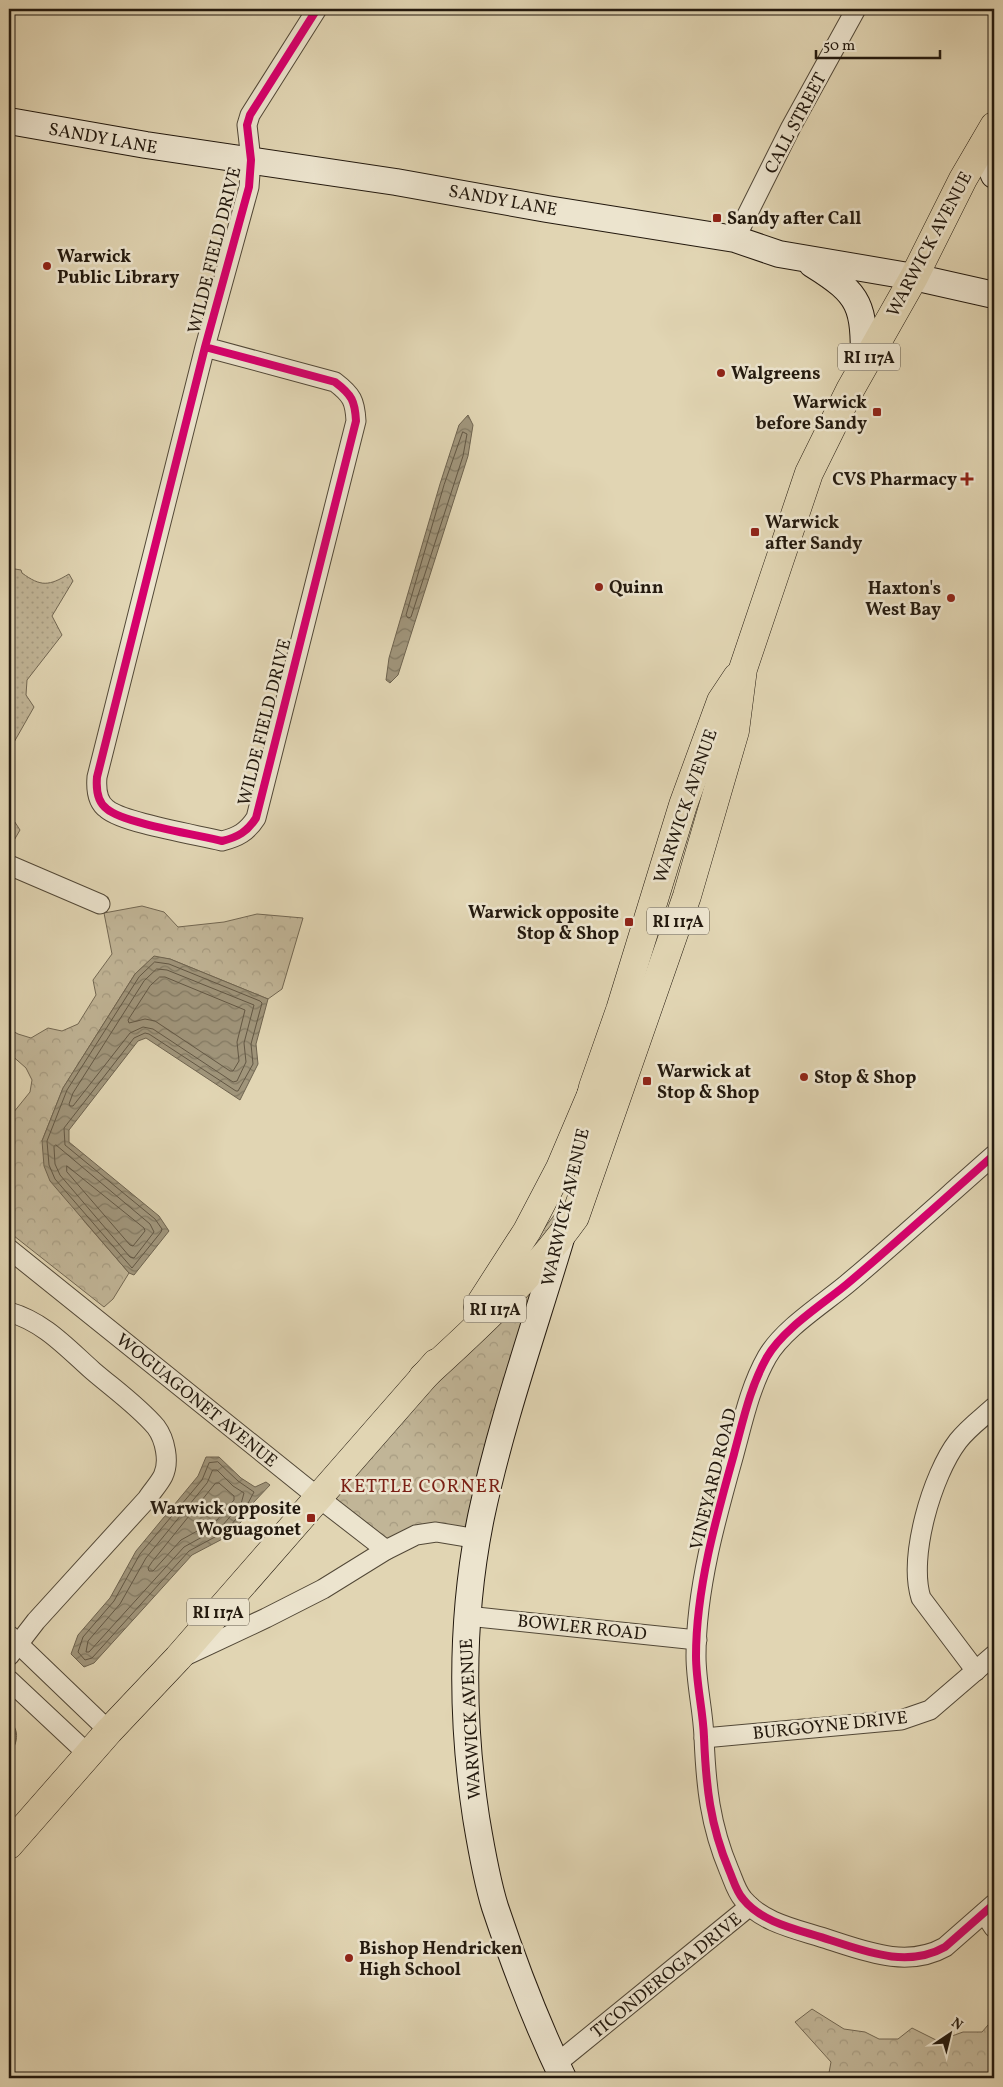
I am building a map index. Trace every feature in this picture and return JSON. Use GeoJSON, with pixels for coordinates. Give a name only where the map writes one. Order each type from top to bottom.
{"type":"FeatureCollection","features":[{"type":"Feature","properties":{"kind":"main road","name":"SANDY LANE"},"geometry":{"type":"LineString","coordinates":[[9,122],[146,145],[396,182],[547,209],[736,239],[779,254],[914,277],[994,295]]}},
{"type":"Feature","properties":{"kind":"main road"},"geometry":{"type":"LineString","coordinates":[[988,136],[994,175]]}},
{"type":"Feature","properties":{"kind":"main road","name":"WARWICK AVENUE"},"geometry":{"type":"LineString","coordinates":[[559,2071],[495,1907],[473,1801],[467,1732],[467,1616],[481,1516],[510,1406],[568,1226],[692,879],[735,731],[743,668],[809,473],[864,364],[914,277],[963,179],[988,136]]}},
{"type":"Feature","properties":{"kind":"main road"},"geometry":{"type":"LineString","coordinates":[[800,258],[839,281],[851,293],[858,304],[864,334],[864,364]]}},
{"type":"Feature","properties":{"kind":"main road","name":"WARWICK AVENUE"},"geometry":{"type":"LineString","coordinates":[[568,1226],[560,1211],[592,1095],[650,916],[683,805],[721,701],[743,668]]}},
{"type":"Feature","properties":{"kind":"main road","name":"RI 117A"},"geometry":{"type":"LineString","coordinates":[[9,1844],[109,1731],[178,1658],[449,1348],[498,1278],[527,1231],[560,1168],[592,1095]]}},
{"type":"Feature","properties":{"kind":"main road","name":"RI 117A"},"geometry":{"type":"LineString","coordinates":[[423,1377],[486,1319],[568,1226]]}},
{"type":"Feature","properties":{"kind":"street","name":"WILDE FIELD DRIVE"},"geometry":{"type":"LineString","coordinates":[[205,348],[335,382],[349,393],[355,406],[356,421],[256,818],[248,830],[236,838],[222,841],[118,816],[106,809],[101,802],[96,787],[98,767],[205,348],[249,187],[251,160],[248,125],[250,115],[317,9]]}},
{"type":"Feature","properties":{"kind":"street","name":"CALL STREET"},"geometry":{"type":"LineString","coordinates":[[736,239],[792,127],[856,9]]}},
{"type":"Feature","properties":{"kind":"street"},"geometry":{"type":"LineString","coordinates":[[9,865],[100,904]]}},
{"type":"Feature","properties":{"kind":"street","name":"VINEYARD ROAD"},"geometry":{"type":"LineString","coordinates":[[750,1906],[740,1896],[718,1844],[708,1796],[698,1678],[698,1640],[711,1540],[747,1404],[768,1354],[793,1327],[850,1282],[994,1155]]}},
{"type":"Feature","properties":{"kind":"street","name":"WOGUAGONET AVENUE"},"geometry":{"type":"LineString","coordinates":[[9,1249],[318,1498],[386,1550]]}},
{"type":"Feature","properties":{"kind":"street"},"geometry":{"type":"LineString","coordinates":[[9,1312],[26,1317],[51,1332],[122,1394],[156,1427],[166,1452],[163,1476],[147,1499],[12,1645],[109,1731]]}},
{"type":"Feature","properties":{"kind":"street"},"geometry":{"type":"LineString","coordinates":[[976,1672],[921,1598],[916,1567],[928,1506],[939,1474],[959,1440],[994,1407]]}},
{"type":"Feature","properties":{"kind":"street"},"geometry":{"type":"LineString","coordinates":[[178,1658],[266,1618],[323,1589],[386,1550],[416,1535],[436,1532],[478,1539]]}},
{"type":"Feature","properties":{"kind":"street","name":"BOWLER ROAD"},"geometry":{"type":"LineString","coordinates":[[467,1616],[698,1640]]}},
{"type":"Feature","properties":{"kind":"street","name":"BURGOYNE DRIVE"},"geometry":{"type":"LineString","coordinates":[[704,1738],[901,1720],[930,1710],[994,1655]]}},
{"type":"Feature","properties":{"kind":"street"},"geometry":{"type":"LineString","coordinates":[[9,1680],[89,1755]]}},
{"type":"Feature","properties":{"kind":"street","name":"TICONDEROGA DRIVE"},"geometry":{"type":"LineString","coordinates":[[559,2071],[750,1906],[758,1913],[797,1930],[893,1958],[912,1958],[935,1953],[991,1915]]}},
{"type":"Feature","properties":{"kind":"green space"},"geometry":{"type":"Polygon","coordinates":[[[9,568],[21,570],[29,578],[40,583],[50,583],[69,574],[73,581],[52,616],[62,635],[27,680],[26,695],[34,707],[9,751],[9,568]]]}},
{"type":"Feature","properties":{"kind":"green space"},"geometry":{"type":"Polygon","coordinates":[[[9,813],[20,830],[9,849],[9,813]]]}},
{"type":"Feature","properties":{"kind":"green space"},"geometry":{"type":"Polygon","coordinates":[[[142,906],[164,912],[178,927],[224,922],[257,914],[303,918],[282,989],[268,999],[170,959],[154,957],[135,974],[63,1088],[42,1141],[84,1221],[129,1273],[113,1299],[104,1307],[9,1232],[9,1118],[30,1092],[32,1080],[26,1068],[9,1053],[9,1029],[31,1038],[48,1028],[62,1031],[78,1024],[96,995],[93,980],[112,954],[104,913],[142,906]]]}},
{"type":"Feature","properties":{"kind":"green space"},"geometry":{"type":"Polygon","coordinates":[[[562,1205],[561,1216],[480,1528],[393,1548],[324,1493],[465,1332],[562,1205]]]}},
{"type":"Feature","properties":{"kind":"green space"},"geometry":{"type":"Polygon","coordinates":[[[812,2009],[844,2029],[865,2032],[879,2039],[898,2039],[912,2028],[938,2041],[963,2032],[982,2032],[994,2018],[994,2078],[828,2078],[831,2062],[795,2022],[812,2009]]]}},
{"type":"Feature","properties":{"kind":"water"},"geometry":{"type":"Polygon","coordinates":[[[468,415],[473,425],[468,456],[398,675],[390,683],[386,680],[389,658],[459,425],[468,415]]]}},
{"type":"Feature","properties":{"kind":"water"},"geometry":{"type":"Polygon","coordinates":[[[154,956],[170,959],[268,999],[256,1044],[258,1064],[240,1100],[146,1038],[138,1041],[69,1130],[69,1142],[159,1216],[169,1231],[134,1275],[129,1273],[50,1181],[44,1166],[42,1141],[63,1088],[135,974],[154,956]]]}},
{"type":"Feature","properties":{"kind":"water"},"geometry":{"type":"Polygon","coordinates":[[[206,1457],[219,1457],[241,1478],[255,1487],[266,1482],[270,1485],[253,1503],[251,1510],[230,1535],[192,1555],[94,1663],[84,1667],[71,1654],[78,1635],[110,1598],[136,1551],[198,1476],[206,1457]]]}},
{"type":"Feature","properties":{"kind":"water"},"geometry":{"type":"Polygon","coordinates":[[[9,1721],[15,1729],[16,1742],[9,1755],[9,1721]]]}},
{"type":"Feature","properties":{"kind":"cycle path"},"geometry":{"type":"LineString","coordinates":[[205,347],[335,382],[352,399],[356,421],[256,818],[242,833],[222,841],[144,824],[116,814],[101,803],[97,791],[97,777],[205,347],[249,187],[251,160],[247,125],[250,115],[317,9]]}},
{"type":"Feature","properties":{"kind":"cycle path"},"geometry":{"type":"LineString","coordinates":[[994,1155],[866,1268],[793,1327],[767,1357],[747,1404],[714,1528],[699,1605],[696,1656],[706,1772],[713,1821],[717,1837],[737,1889],[751,1908],[761,1915],[795,1929],[873,1953],[902,1957],[931,1953],[945,1947],[994,1904]]}},
{"type":"Feature","properties":{"kind":"place","name":"Sandy after Call"},"geometry":{"type":"Point","coordinates":[717,218]}},
{"type":"Feature","properties":{"kind":"place","name":"Warwick Public Library"},"geometry":{"type":"Point","coordinates":[47,266]}},
{"type":"Feature","properties":{"kind":"place","name":"Walgreens"},"geometry":{"type":"Point","coordinates":[721,373]}},
{"type":"Feature","properties":{"kind":"place","name":"Warwick before Sandy"},"geometry":{"type":"Point","coordinates":[877,412]}},
{"type":"Feature","properties":{"kind":"place","name":"CVS Pharmacy"},"geometry":{"type":"Point","coordinates":[967,479]}},
{"type":"Feature","properties":{"kind":"place","name":"Warwick after Sandy"},"geometry":{"type":"Point","coordinates":[755,532]}},
{"type":"Feature","properties":{"kind":"place","name":"Quinn"},"geometry":{"type":"Point","coordinates":[599,587]}},
{"type":"Feature","properties":{"kind":"place","name":"Haxton's West Bay"},"geometry":{"type":"Point","coordinates":[951,598]}},
{"type":"Feature","properties":{"kind":"place","name":"Warwick opposite Stop & Shop"},"geometry":{"type":"Point","coordinates":[629,922]}},
{"type":"Feature","properties":{"kind":"place","name":"Stop & Shop"},"geometry":{"type":"Point","coordinates":[804,1077]}},
{"type":"Feature","properties":{"kind":"place","name":"Warwick at Stop & Shop"},"geometry":{"type":"Point","coordinates":[647,1081]}},
{"type":"Feature","properties":{"kind":"place","name":"Warwick opposite Woguagonet"},"geometry":{"type":"Point","coordinates":[311,1518]}},
{"type":"Feature","properties":{"kind":"place","name":"Bishop Hendricken High School"},"geometry":{"type":"Point","coordinates":[349,1958]}},
{"type":"Feature","properties":{"kind":"district","name":"KETTLE CORNER"},"geometry":{"type":"Point","coordinates":[421,1485]}}]}
